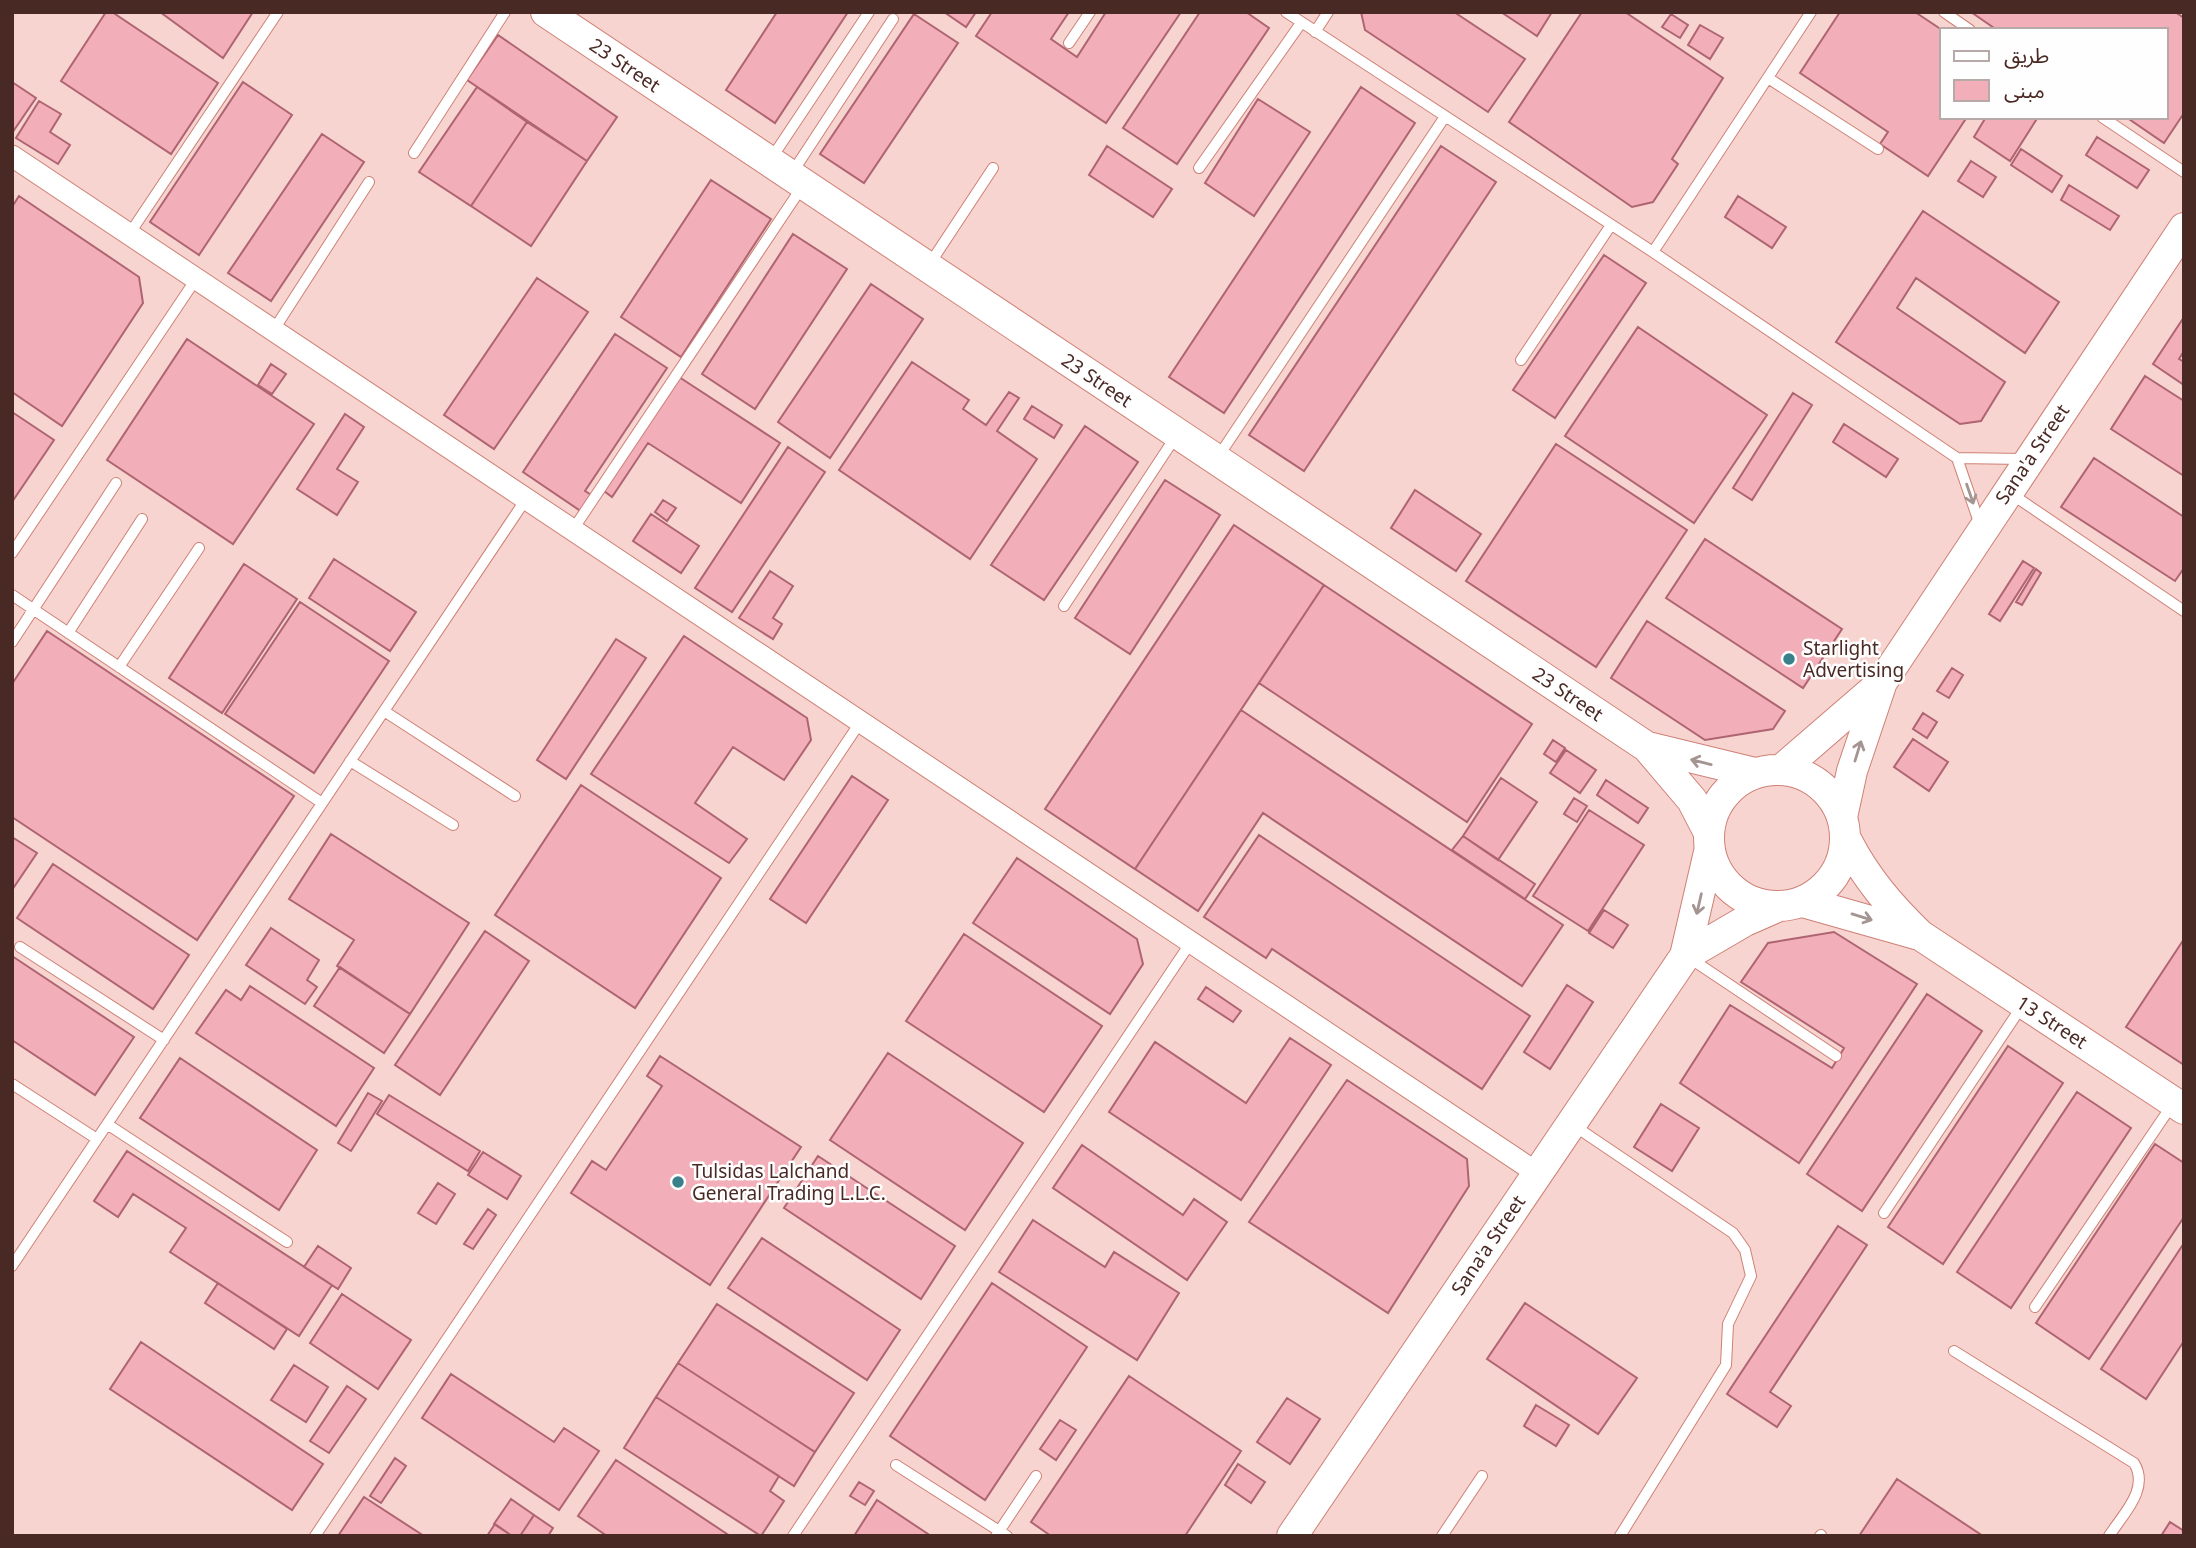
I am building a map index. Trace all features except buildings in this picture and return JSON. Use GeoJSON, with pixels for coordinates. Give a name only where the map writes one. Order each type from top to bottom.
{"type":"FeatureCollection","features":[{"type":"Feature","properties":{"kind":"street","name":"23 Street"},"geometry":{"type":"LineString","coordinates":[[547,12],[1647,747],[1685,791],[1709,841]]}},
{"type":"Feature","properties":{"kind":"street"},"geometry":{"type":"LineString","coordinates":[[12,156],[128,236],[1537,1173]]}},
{"type":"Feature","properties":{"kind":"street","name":"Sana'a Street"},"geometry":{"type":"LineString","coordinates":[[1844,829],[1852,771],[1882,682],[2184,228]]}},
{"type":"Feature","properties":{"kind":"street","name":"Sana'a Street"},"geometry":{"type":"LineString","coordinates":[[1768,772],[1882,682]]}},
{"type":"Feature","properties":{"kind":"street","name":"23 Street"},"geometry":{"type":"LineString","coordinates":[[1647,747],[1768,772]]}},
{"type":"Feature","properties":{"kind":"street"},"geometry":{"type":"LineString","coordinates":[[1768,772],[1807,777],[1828,793],[1844,829],[1833,878],[1819,892],[1790,905],[1754,903],[1733,891],[1718,874],[1709,841],[1713,812],[1723,795],[1738,782],[1768,772]]}},
{"type":"Feature","properties":{"kind":"street","name":"13 Street"},"geometry":{"type":"LineString","coordinates":[[1844,829],[1863,872],[1884,900],[1920,935],[2179,1105]]}},
{"type":"Feature","properties":{"kind":"street","name":"Sana'a Street"},"geometry":{"type":"LineString","coordinates":[[1292,1536],[1685,956],[1709,841]]}},
{"type":"Feature","properties":{"kind":"street","name":"Sana'a Street"},"geometry":{"type":"LineString","coordinates":[[1685,956],[1735,926],[1790,905]]}},
{"type":"Feature","properties":{"kind":"street","name":"13 Street"},"geometry":{"type":"LineString","coordinates":[[1790,905],[1920,935]]}},
{"type":"Feature","properties":{"kind":"lane"},"geometry":{"type":"LineString","coordinates":[[128,236],[278,12]]}},
{"type":"Feature","properties":{"kind":"lane"},"geometry":{"type":"LineString","coordinates":[[414,153],[505,12]]}},
{"type":"Feature","properties":{"kind":"lane"},"geometry":{"type":"LineString","coordinates":[[787,174],[869,12]]}},
{"type":"Feature","properties":{"kind":"lane"},"geometry":{"type":"LineString","coordinates":[[1069,43],[1090,12]]}},
{"type":"Feature","properties":{"kind":"lane"},"geometry":{"type":"LineString","coordinates":[[1286,12],[1444,118],[1653,252],[1957,458],[2030,458]]}},
{"type":"Feature","properties":{"kind":"lane"},"geometry":{"type":"LineString","coordinates":[[1315,32],[1328,12]]}},
{"type":"Feature","properties":{"kind":"lane"},"geometry":{"type":"LineString","coordinates":[[1653,252],[1811,12]]}},
{"type":"Feature","properties":{"kind":"lane"},"geometry":{"type":"LineString","coordinates":[[1944,12],[1967,28]]}},
{"type":"Feature","properties":{"kind":"lane"},"geometry":{"type":"LineString","coordinates":[[572,531],[787,174],[893,19]]}},
{"type":"Feature","properties":{"kind":"lane"},"geometry":{"type":"LineString","coordinates":[[1199,169],[1301,23]]}},
{"type":"Feature","properties":{"kind":"lane"},"geometry":{"type":"LineString","coordinates":[[1768,78],[1878,149]]}},
{"type":"Feature","properties":{"kind":"lane"},"geometry":{"type":"LineString","coordinates":[[1216,459],[1444,118]]}},
{"type":"Feature","properties":{"kind":"lane"},"geometry":{"type":"LineString","coordinates":[[2105,119],[2184,172]]}},
{"type":"Feature","properties":{"kind":"lane"},"geometry":{"type":"LineString","coordinates":[[928,268],[993,168]]}},
{"type":"Feature","properties":{"kind":"lane"},"geometry":{"type":"LineString","coordinates":[[273,331],[369,182]]}},
{"type":"Feature","properties":{"kind":"lane"},"geometry":{"type":"LineString","coordinates":[[1521,360],[1611,225]]}},
{"type":"Feature","properties":{"kind":"lane"},"geometry":{"type":"LineString","coordinates":[[12,553],[196,279]]}},
{"type":"Feature","properties":{"kind":"lane"},"geometry":{"type":"LineString","coordinates":[[1064,606],[1177,433]]}},
{"type":"Feature","properties":{"kind":"lane"},"geometry":{"type":"LineString","coordinates":[[1957,458],[1981,531]]}},
{"type":"Feature","properties":{"kind":"lane"},"geometry":{"type":"LineString","coordinates":[[12,642],[116,483]]}},
{"type":"Feature","properties":{"kind":"lane"},"geometry":{"type":"LineString","coordinates":[[2008,491],[2184,611]]}},
{"type":"Feature","properties":{"kind":"lane"},"geometry":{"type":"LineString","coordinates":[[12,1266],[526,499]]}},
{"type":"Feature","properties":{"kind":"lane"},"geometry":{"type":"LineString","coordinates":[[68,633],[142,519]]}},
{"type":"Feature","properties":{"kind":"lane"},"geometry":{"type":"LineString","coordinates":[[120,667],[199,548]]}},
{"type":"Feature","properties":{"kind":"lane"},"geometry":{"type":"LineString","coordinates":[[12,595],[322,803]]}},
{"type":"Feature","properties":{"kind":"lane"},"geometry":{"type":"LineString","coordinates":[[384,711],[514,796]]}},
{"type":"Feature","properties":{"kind":"lane"},"geometry":{"type":"LineString","coordinates":[[315,1536],[861,721]]}},
{"type":"Feature","properties":{"kind":"lane"},"geometry":{"type":"LineString","coordinates":[[350,761],[453,825]]}},
{"type":"Feature","properties":{"kind":"lane"},"geometry":{"type":"LineString","coordinates":[[793,1536],[1191,942]]}},
{"type":"Feature","properties":{"kind":"lane"},"geometry":{"type":"LineString","coordinates":[[20,947],[164,1040]]}},
{"type":"Feature","properties":{"kind":"lane"},"geometry":{"type":"LineString","coordinates":[[1685,956],[1836,1056]]}},
{"type":"Feature","properties":{"kind":"lane"},"geometry":{"type":"LineString","coordinates":[[1884,1213],[2024,1003]]}},
{"type":"Feature","properties":{"kind":"lane"},"geometry":{"type":"LineString","coordinates":[[12,1084],[97,1139]]}},
{"type":"Feature","properties":{"kind":"lane"},"geometry":{"type":"LineString","coordinates":[[2035,1307],[2179,1105]]}},
{"type":"Feature","properties":{"kind":"lane"},"geometry":{"type":"LineString","coordinates":[[107,1124],[287,1242]]}},
{"type":"Feature","properties":{"kind":"lane"},"geometry":{"type":"LineString","coordinates":[[1570,1124],[1733,1233],[1745,1250],[1751,1268],[1749,1285],[1728,1324],[1729,1357],[1726,1365],[1620,1536]]}},
{"type":"Feature","properties":{"kind":"lane"},"geometry":{"type":"LineString","coordinates":[[1954,1351],[2134,1463],[2140,1476],[2139,1490],[2109,1536]]}},
{"type":"Feature","properties":{"kind":"lane"},"geometry":{"type":"LineString","coordinates":[[896,1465],[1001,1534],[1036,1476]]}},
{"type":"Feature","properties":{"kind":"lane"},"geometry":{"type":"LineString","coordinates":[[1442,1536],[1482,1476]]}},
{"type":"Feature","properties":{"kind":"place","name":"Starlight Advertising"},"geometry":{"type":"Point","coordinates":[1789,659]}},
{"type":"Feature","properties":{"kind":"place","name":"Tulsidas Lalchand General Trading L.L.C."},"geometry":{"type":"Point","coordinates":[678,1182]}}]}
